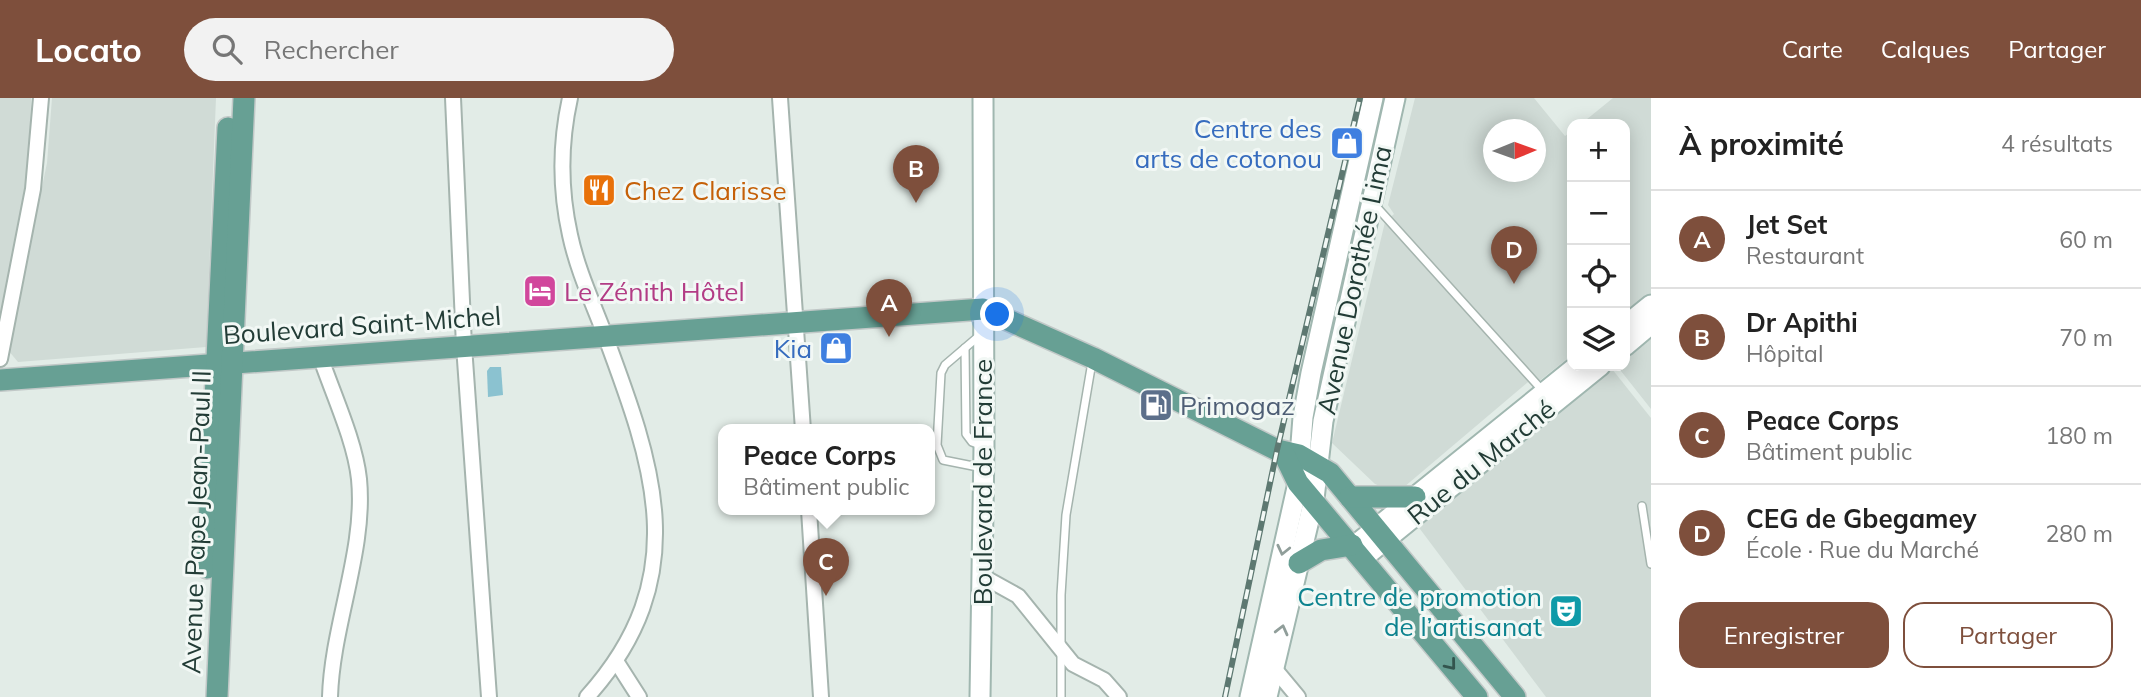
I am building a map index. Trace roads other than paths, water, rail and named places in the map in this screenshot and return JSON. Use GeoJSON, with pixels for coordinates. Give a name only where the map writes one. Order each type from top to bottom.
{"type":"FeatureCollection","features":[{"type":"Feature","properties":{"kind":"main road","name":"Avenue Pape Jean-Paul II"},"geometry":{"type":"LineString","coordinates":[[216,697],[229,98]]}},
{"type":"Feature","properties":{"kind":"main road","name":"Avenue Pape Jean-Paul II"},"geometry":{"type":"LineString","coordinates":[[203,697],[223,363],[244,98]]}},
{"type":"Feature","properties":{"kind":"main road","name":"Boulevard de France"},"geometry":{"type":"LineString","coordinates":[[981,697],[984,98]]}},
{"type":"Feature","properties":{"kind":"main road","name":"Avenue Dorothée Lima"},"geometry":{"type":"LineString","coordinates":[[1299,457],[1311,373],[1373,98]]}},
{"type":"Feature","properties":{"kind":"main road","name":"Avenue Dorothée Lima"},"geometry":{"type":"LineString","coordinates":[[1299,457],[1371,201],[1395,98]]}},
{"type":"Feature","properties":{"kind":"main road"},"geometry":{"type":"LineString","coordinates":[[1630,323],[1651,305]]}},
{"type":"Feature","properties":{"kind":"main road","name":"Boulevard Saint-Michel"},"geometry":{"type":"LineString","coordinates":[[0,380],[983,309],[1093,358],[1330,473],[1515,697]]}},
{"type":"Feature","properties":{"kind":"main road"},"geometry":{"type":"LineString","coordinates":[[1630,342],[1651,324]]}},
{"type":"Feature","properties":{"kind":"main road","name":"Rue du Marché"},"geometry":{"type":"LineString","coordinates":[[1380,534],[1415,496],[1571,371]]}},
{"type":"Feature","properties":{"kind":"main road","name":"Rue du Marché"},"geometry":{"type":"LineString","coordinates":[[1356,550],[1593,371]]}},
{"type":"Feature","properties":{"kind":"main road"},"geometry":{"type":"LineString","coordinates":[[1250,697],[1298,484],[1299,457]]}},
{"type":"Feature","properties":{"kind":"main road"},"geometry":{"type":"LineString","coordinates":[[1267,697],[1314,499],[1299,457]]}},
{"type":"Feature","properties":{"kind":"main road"},"geometry":{"type":"LineString","coordinates":[[1298,484],[1314,499],[1477,697]]}},
{"type":"Feature","properties":{"kind":"main road"},"geometry":{"type":"LineString","coordinates":[[1350,497],[1415,496]]}},
{"type":"Feature","properties":{"kind":"main road"},"geometry":{"type":"LineString","coordinates":[[1298,563],[1321,550],[1356,550]]}},
{"type":"Feature","properties":{"kind":"street"},"geometry":{"type":"LineString","coordinates":[[0,359],[33,189],[41,98]]}},
{"type":"Feature","properties":{"kind":"street"},"geometry":{"type":"LineString","coordinates":[[453,98],[464,346],[489,697]]}},
{"type":"Feature","properties":{"kind":"street"},"geometry":{"type":"LineString","coordinates":[[570,98],[562,181],[566,208],[580,270],[646,456],[656,511],[655,549],[647,589],[616,661],[587,697]]}},
{"type":"Feature","properties":{"kind":"street"},"geometry":{"type":"LineString","coordinates":[[780,98],[803,424]]}},
{"type":"Feature","properties":{"kind":"street"},"geometry":{"type":"LineString","coordinates":[[320,356],[359,477],[357,524],[332,668],[330,697]]}},
{"type":"Feature","properties":{"kind":"street"},"geometry":{"type":"LineString","coordinates":[[809,515],[821,697]]}},
{"type":"Feature","properties":{"kind":"street"},"geometry":{"type":"LineString","coordinates":[[982,576],[1018,596],[1073,664],[1104,680],[1119,697]]}},
{"type":"Feature","properties":{"kind":"street"},"geometry":{"type":"LineString","coordinates":[[616,661],[639,697]]}},
{"type":"Feature","properties":{"kind":"street"},"geometry":{"type":"LineString","coordinates":[[1273,667],[1298,697]]}},
{"type":"Feature","properties":{"kind":"lane"},"geometry":{"type":"LineString","coordinates":[[1371,201],[1544,393]]}},
{"type":"Feature","properties":{"kind":"lane"},"geometry":{"type":"LineString","coordinates":[[983,333],[941,373],[937,445],[943,460],[984,468]]}},
{"type":"Feature","properties":{"kind":"lane"},"geometry":{"type":"LineString","coordinates":[[965,348],[966,434],[972,442],[984,447]]}},
{"type":"Feature","properties":{"kind":"lane"},"geometry":{"type":"LineString","coordinates":[[1061,697],[1065,528],[1093,358]]}},
{"type":"Feature","properties":{"kind":"lane"},"geometry":{"type":"LineString","coordinates":[[1642,506],[1651,564]]}},
{"type":"Feature","properties":{"kind":"water"},"geometry":{"type":"Polygon","coordinates":[[[490,367],[501,367],[503,395],[488,397],[487,371],[490,367]]]}},
{"type":"Feature","properties":{"kind":"railway"},"geometry":{"type":"LineString","coordinates":[[1225,697],[1277,450],[1360,98]]}},
{"type":"Feature","properties":{"kind":"place","name":"Centre des arts de cotonou"},"geometry":{"type":"Point","coordinates":[1347,143]}},
{"type":"Feature","properties":{"kind":"place","name":"Chez Clarisse"},"geometry":{"type":"Point","coordinates":[599,190]}},
{"type":"Feature","properties":{"kind":"place","name":"Dr Apithi"},"geometry":{"type":"Point","coordinates":[916,203]}},
{"type":"Feature","properties":{"kind":"place","name":"CEG de Gbegamey"},"geometry":{"type":"Point","coordinates":[1514,284]}},
{"type":"Feature","properties":{"kind":"place","name":"Le Zénith Hôtel"},"geometry":{"type":"Point","coordinates":[540,291]}},
{"type":"Feature","properties":{"kind":"place","name":"Jet Set"},"geometry":{"type":"Point","coordinates":[889,337]}},
{"type":"Feature","properties":{"kind":"place","name":"Kia"},"geometry":{"type":"Point","coordinates":[836,348]}},
{"type":"Feature","properties":{"kind":"place","name":"Primogaz"},"geometry":{"type":"Point","coordinates":[1156,405]}},
{"type":"Feature","properties":{"kind":"place","name":"Peace Corps"},"geometry":{"type":"Point","coordinates":[826,596]}},
{"type":"Feature","properties":{"kind":"place","name":"Centre de promotion de l’artisanat"},"geometry":{"type":"Point","coordinates":[1566,611]}}]}
